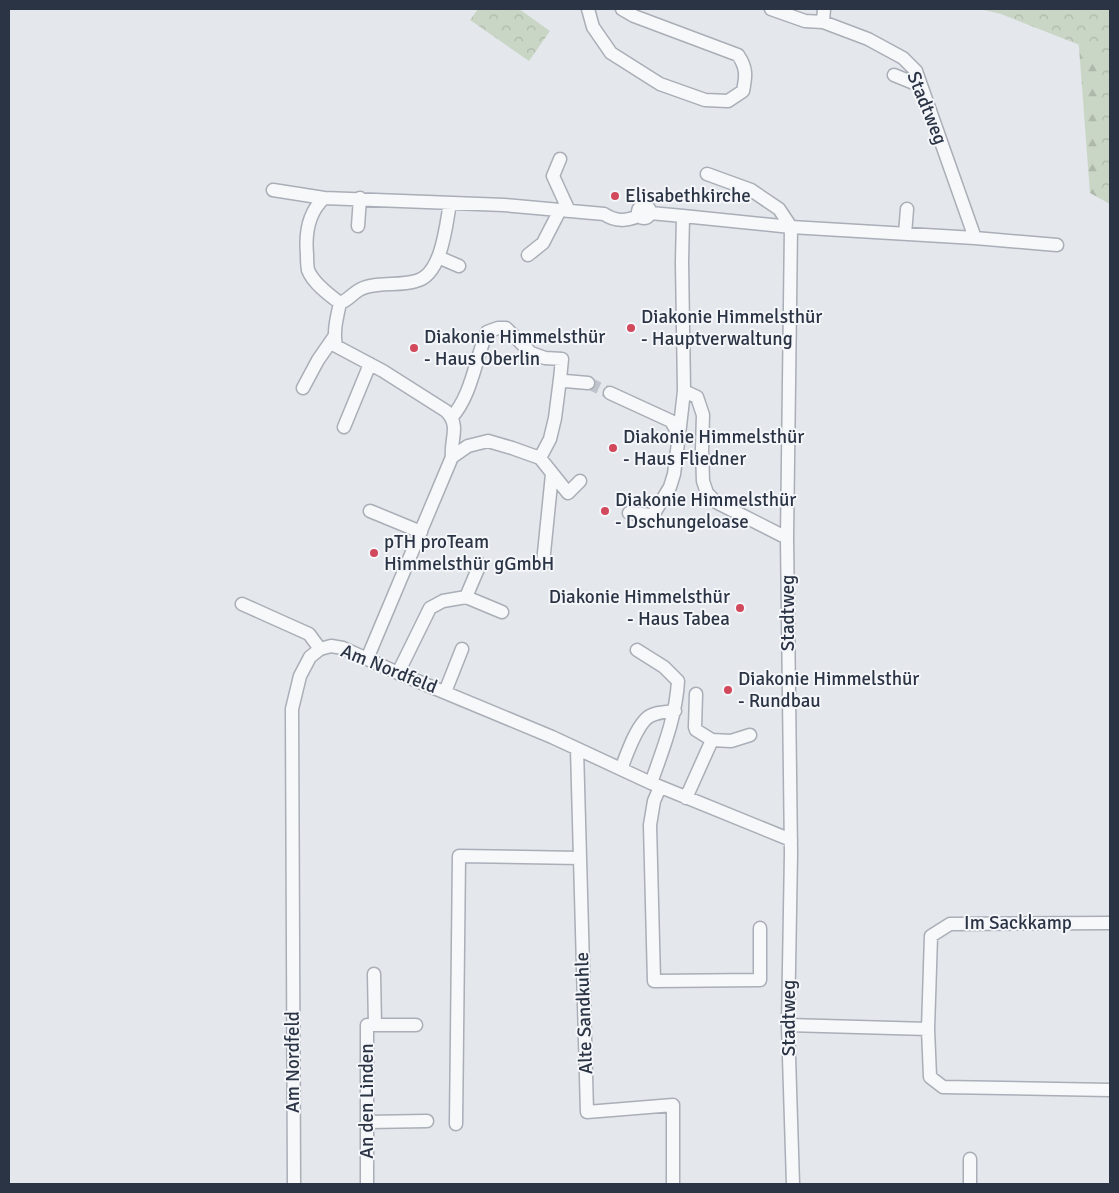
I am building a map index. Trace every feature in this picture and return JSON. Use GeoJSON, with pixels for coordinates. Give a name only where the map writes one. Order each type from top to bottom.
{"type":"FeatureCollection","features":[{"type":"Feature","properties":{"kind":"street"},"geometry":{"type":"LineString","coordinates":[[588,9],[593,27],[611,53],[660,84],[705,100],[728,101],[743,91],[747,72],[738,55],[634,16],[622,9]]}},
{"type":"Feature","properties":{"kind":"street","name":"Stadtweg"},"geometry":{"type":"LineString","coordinates":[[771,9],[799,19],[824,22],[868,39],[903,58],[916,71],[975,238]]}},
{"type":"Feature","properties":{"kind":"street"},"geometry":{"type":"LineString","coordinates":[[824,9],[824,22]]}},
{"type":"Feature","properties":{"kind":"street"},"geometry":{"type":"LineString","coordinates":[[894,76],[921,86]]}},
{"type":"Feature","properties":{"kind":"street"},"geometry":{"type":"LineString","coordinates":[[560,159],[553,176],[564,211]]}},
{"type":"Feature","properties":{"kind":"street"},"geometry":{"type":"LineString","coordinates":[[707,174],[751,190],[778,209],[791,227]]}},
{"type":"Feature","properties":{"kind":"street"},"geometry":{"type":"LineString","coordinates":[[273,190],[324,198],[504,205],[604,214],[613,220],[627,220],[644,215],[683,216],[791,227],[1057,245]]}},
{"type":"Feature","properties":{"kind":"street"},"geometry":{"type":"LineString","coordinates":[[324,198],[316,205],[309,220],[306,242],[308,270],[328,295],[340,303]]}},
{"type":"Feature","properties":{"kind":"street"},"geometry":{"type":"LineString","coordinates":[[358,226],[360,198]]}},
{"type":"Feature","properties":{"kind":"street"},"geometry":{"type":"LineString","coordinates":[[340,303],[346,301],[354,292],[364,288],[381,284],[401,284],[418,281],[431,272],[438,257],[450,203]]}},
{"type":"Feature","properties":{"kind":"street"},"geometry":{"type":"LineString","coordinates":[[905,234],[908,209]]}},
{"type":"Feature","properties":{"kind":"street"},"geometry":{"type":"LineString","coordinates":[[528,255],[543,243],[564,211]]}},
{"type":"Feature","properties":{"kind":"street"},"geometry":{"type":"LineString","coordinates":[[629,513],[653,515],[670,487],[674,474],[684,391],[681,372],[683,216]]}},
{"type":"Feature","properties":{"kind":"street","name":"Stadtweg"},"geometry":{"type":"LineString","coordinates":[[791,227],[787,538],[791,840],[788,1025],[792,1184]]}},
{"type":"Feature","properties":{"kind":"street"},"geometry":{"type":"LineString","coordinates":[[438,257],[460,266]]}},
{"type":"Feature","properties":{"kind":"street"},"geometry":{"type":"LineString","coordinates":[[340,303],[335,324],[334,337],[336,346],[370,364],[446,411],[452,417],[455,432],[451,450],[452,457],[367,659]]}},
{"type":"Feature","properties":{"kind":"street"},"geometry":{"type":"LineString","coordinates":[[452,417],[461,407],[488,332],[498,328],[506,328],[531,353],[544,358],[562,359],[556,418],[550,439],[540,458]]}},
{"type":"Feature","properties":{"kind":"street"},"geometry":{"type":"LineString","coordinates":[[303,388],[318,360],[334,337]]}},
{"type":"Feature","properties":{"kind":"street"},"geometry":{"type":"LineString","coordinates":[[344,427],[370,364]]}},
{"type":"Feature","properties":{"kind":"street"},"geometry":{"type":"LineString","coordinates":[[560,379],[588,383]]}},
{"type":"Feature","properties":{"kind":"street"},"geometry":{"type":"LineString","coordinates":[[684,391],[698,396],[703,415],[703,481],[707,494],[716,502],[787,538]]}},
{"type":"Feature","properties":{"kind":"street"},"geometry":{"type":"LineString","coordinates":[[610,392],[671,421],[679,435]]}},
{"type":"Feature","properties":{"kind":"street"},"geometry":{"type":"LineString","coordinates":[[452,457],[468,446],[488,441],[540,458],[568,493],[580,481]]}},
{"type":"Feature","properties":{"kind":"street"},"geometry":{"type":"LineString","coordinates":[[543,563],[552,474]]}},
{"type":"Feature","properties":{"kind":"street"},"geometry":{"type":"LineString","coordinates":[[370,511],[421,532]]}},
{"type":"Feature","properties":{"kind":"street"},"geometry":{"type":"LineString","coordinates":[[466,597],[480,564]]}},
{"type":"Feature","properties":{"kind":"street"},"geometry":{"type":"LineString","coordinates":[[398,673],[430,608],[443,601],[466,597],[502,612]]}},
{"type":"Feature","properties":{"kind":"street"},"geometry":{"type":"LineString","coordinates":[[242,604],[309,634],[320,649]]}},
{"type":"Feature","properties":{"kind":"street","name":"Am Nordfeld"},"geometry":{"type":"LineString","coordinates":[[294,1184],[292,709],[300,676],[310,657],[320,649],[332,646],[343,648],[686,798],[791,840]]}},
{"type":"Feature","properties":{"kind":"street"},"geometry":{"type":"LineString","coordinates":[[445,692],[462,649]]}},
{"type":"Feature","properties":{"kind":"street"},"geometry":{"type":"LineString","coordinates":[[637,650],[664,667],[678,681],[675,711],[656,785],[650,825],[654,981],[760,980],[760,928]]}},
{"type":"Feature","properties":{"kind":"street"},"geometry":{"type":"LineString","coordinates":[[696,694],[694,727],[696,730],[712,740],[731,741],[750,735]]}},
{"type":"Feature","properties":{"kind":"street"},"geometry":{"type":"LineString","coordinates":[[621,769],[646,718],[659,712],[675,711]]}},
{"type":"Feature","properties":{"kind":"street"},"geometry":{"type":"LineString","coordinates":[[686,798],[712,740]]}},
{"type":"Feature","properties":{"kind":"street","name":"Alte Sandkuhle"},"geometry":{"type":"LineString","coordinates":[[577,749],[587,1112],[673,1104],[673,1184]]}},
{"type":"Feature","properties":{"kind":"street"},"geometry":{"type":"LineString","coordinates":[[456,1124],[458,856],[580,858]]}},
{"type":"Feature","properties":{"kind":"street","name":"Im Sackkamp"},"geometry":{"type":"LineString","coordinates":[[1110,922],[950,924],[932,936],[928,1029],[930,1077],[943,1087],[1110,1090]]}},
{"type":"Feature","properties":{"kind":"street","name":"An den Linden"},"geometry":{"type":"LineString","coordinates":[[374,974],[374,1025]]}},
{"type":"Feature","properties":{"kind":"street","name":"An den Linden"},"geometry":{"type":"LineString","coordinates":[[367,1184],[367,1025],[416,1025]]}},
{"type":"Feature","properties":{"kind":"street"},"geometry":{"type":"LineString","coordinates":[[788,1025],[928,1029]]}},
{"type":"Feature","properties":{"kind":"street"},"geometry":{"type":"LineString","coordinates":[[366,1122],[427,1121]]}},
{"type":"Feature","properties":{"kind":"street"},"geometry":{"type":"LineString","coordinates":[[970,1159],[970,1184]]}},
{"type":"Feature","properties":{"kind":"green space"},"geometry":{"type":"Polygon","coordinates":[[[478,9],[519,9],[550,31],[529,61],[470,20],[478,9]]]}},
{"type":"Feature","properties":{"kind":"green space"},"geometry":{"type":"Polygon","coordinates":[[[980,9],[1110,9],[1110,200],[1102,197],[1100,53],[1001,14],[980,9]]]}},
{"type":"Feature","properties":{"kind":"green space"},"geometry":{"type":"Polygon","coordinates":[[[1110,9],[1110,204],[1090,193],[1078,34],[1110,9]]]}},
{"type":"Feature","properties":{"kind":"tunnel"},"geometry":{"type":"LineString","coordinates":[[588,383],[610,393]]}},
{"type":"Feature","properties":{"kind":"place","name":"Elisabethkirche"},"geometry":{"type":"Point","coordinates":[615,196]}},
{"type":"Feature","properties":{"kind":"place","name":"Diakonie Himmelsthür - Hauptverwaltung"},"geometry":{"type":"Point","coordinates":[631,328]}},
{"type":"Feature","properties":{"kind":"place","name":"Diakonie Himmelsthür - Haus Oberlin"},"geometry":{"type":"Point","coordinates":[414,348]}},
{"type":"Feature","properties":{"kind":"place","name":"Diakonie Himmelsthür - Haus Fliedner"},"geometry":{"type":"Point","coordinates":[613,448]}},
{"type":"Feature","properties":{"kind":"place","name":"Diakonie Himmelsthür - Dschungeloase"},"geometry":{"type":"Point","coordinates":[605,511]}},
{"type":"Feature","properties":{"kind":"place","name":"pTH proTeam Himmelsthür gGmbH"},"geometry":{"type":"Point","coordinates":[374,553]}},
{"type":"Feature","properties":{"kind":"place","name":"Diakonie Himmelsthür - Haus Tabea"},"geometry":{"type":"Point","coordinates":[740,608]}},
{"type":"Feature","properties":{"kind":"place","name":"Diakonie Himmelsthür - Rundbau"},"geometry":{"type":"Point","coordinates":[728,690]}}]}
